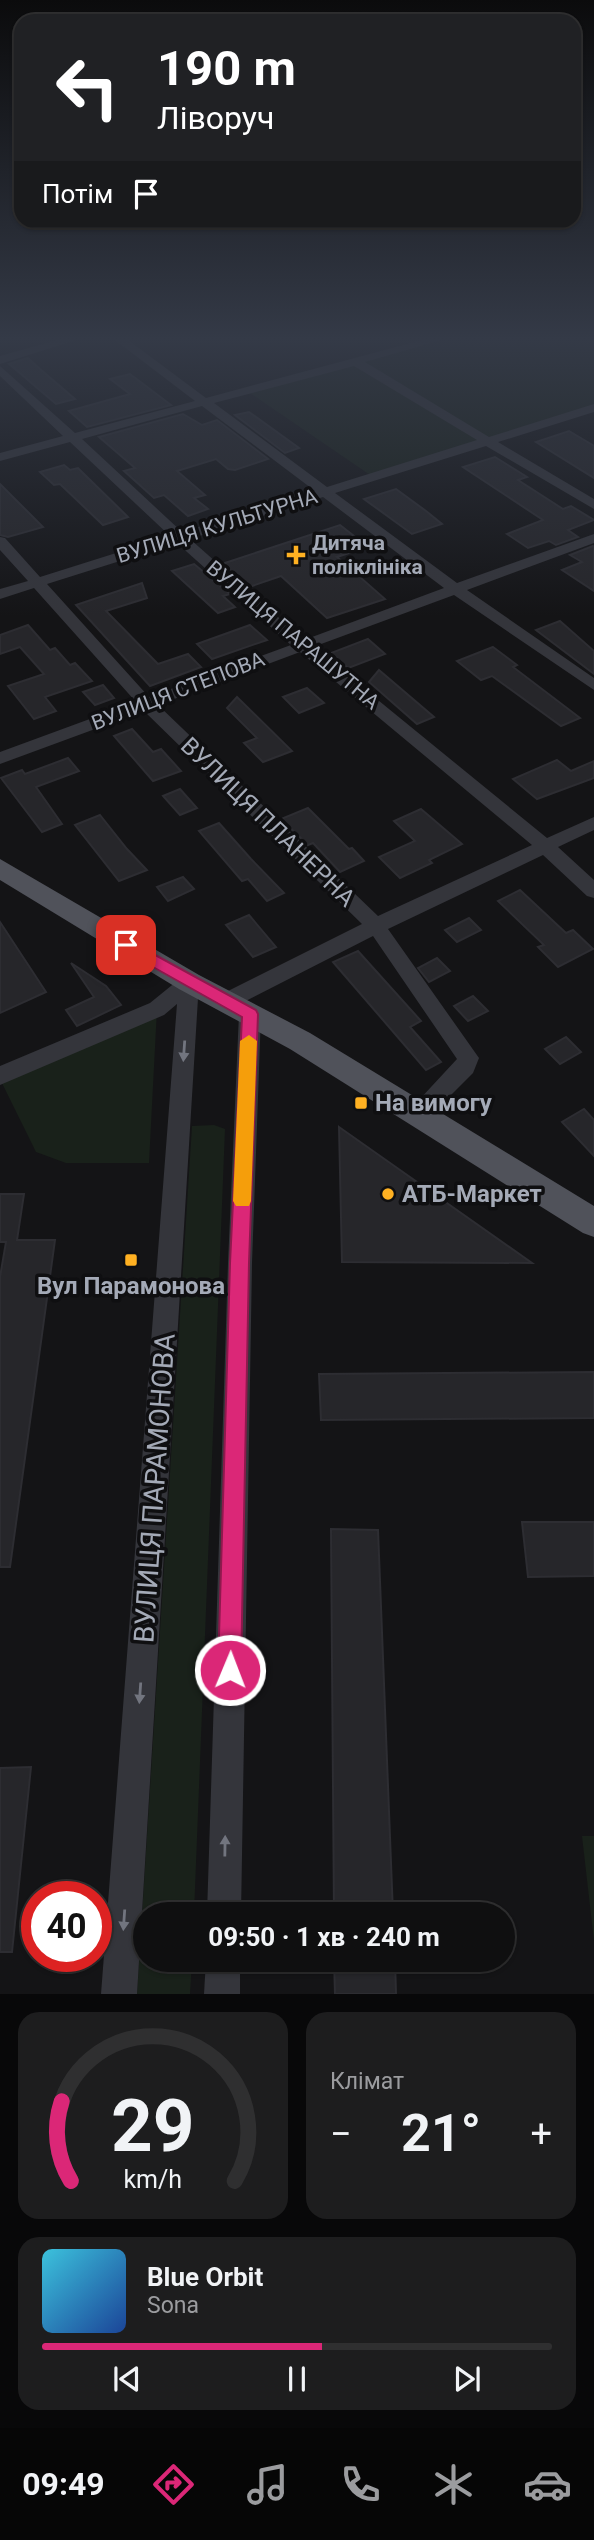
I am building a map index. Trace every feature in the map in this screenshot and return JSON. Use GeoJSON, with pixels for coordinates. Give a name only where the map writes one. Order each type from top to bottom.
{"type":"FeatureCollection","features":[{"type":"Feature","properties":{"kind":"main road"},"geometry":{"type":"LineString","coordinates":[[0,868],[189,982],[300,1041],[594,1223]]}},
{"type":"Feature","properties":{"kind":"street","name":"ВУЛИЦЯ ПАРАШУТНА"},"geometry":{"type":"LineString","coordinates":[[65,430],[179,537],[300,644],[547,845],[594,891]]}},
{"type":"Feature","properties":{"kind":"street"},"geometry":{"type":"LineString","coordinates":[[0,457],[100,430]]}},
{"type":"Feature","properties":{"kind":"street"},"geometry":{"type":"LineString","coordinates":[[241,430],[455,589],[594,685]]}},
{"type":"Feature","properties":{"kind":"street"},"geometry":{"type":"LineString","coordinates":[[471,430],[594,505]]}},
{"type":"Feature","properties":{"kind":"street","name":"ВУЛИЦЯ КУЛЬТУРНА"},"geometry":{"type":"LineString","coordinates":[[0,594],[524,430]]}},
{"type":"Feature","properties":{"kind":"street","name":"ВУЛИЦЯ СТЕПОВА"},"geometry":{"type":"LineString","coordinates":[[0,758],[300,644],[594,538]]}},
{"type":"Feature","properties":{"kind":"street","name":"ВУЛИЦЯ ПЛАНЕРНА"},"geometry":{"type":"LineString","coordinates":[[0,541],[146,703],[376,926],[468,1058],[465,1067],[416,1114]]}},
{"type":"Feature","properties":{"kind":"street"},"geometry":{"type":"LineString","coordinates":[[224,1902],[240,1263],[239,1008],[376,926],[594,824]]}},
{"type":"Feature","properties":{"kind":"street"},"geometry":{"type":"LineString","coordinates":[[0,1076],[157,1009],[189,982]]}},
{"type":"Feature","properties":{"kind":"street","name":"ВУЛИЦЯ ПАРАМОНОВА"},"geometry":{"type":"LineString","coordinates":[[119,1994],[189,982]]}},
{"type":"Feature","properties":{"kind":"street"},"geometry":{"type":"LineString","coordinates":[[222,1994],[223,1972]]}},
{"type":"Feature","properties":{"kind":"shaded area"},"geometry":{"type":"Polygon","coordinates":[[[304,430],[523,430],[373,477],[304,430]]]}},
{"type":"Feature","properties":{"kind":"shaded area"},"geometry":{"type":"Polygon","coordinates":[[[157,1009],[149,1163],[66,1163],[36,1152],[0,1079],[157,1009]]]}},
{"type":"Feature","properties":{"kind":"shaded area"},"geometry":{"type":"Polygon","coordinates":[[[214,1125],[225,1129],[194,1902],[143,1902],[192,1126],[214,1125]]]}},
{"type":"Feature","properties":{"kind":"shaded area"},"geometry":{"type":"Polygon","coordinates":[[[582,1836],[594,1836],[594,1941],[582,1836]]]}},
{"type":"Feature","properties":{"kind":"shaded area"},"geometry":{"type":"Polygon","coordinates":[[[138,1972],[191,1972],[190,1994],[137,1994],[138,1972]]]}},
{"type":"Feature","properties":{"kind":"building"},"geometry":{"type":"Polygon","coordinates":[[[124,430],[230,430],[268,459],[235,470],[228,469],[216,459],[177,471],[205,495],[194,498],[208,509],[188,516],[164,495],[154,498],[124,471],[135,468],[99,437],[124,430]]]}},
{"type":"Feature","properties":{"kind":"building"},"geometry":{"type":"Polygon","coordinates":[[[255,430],[274,430],[299,448],[285,453],[255,430]]]}},
{"type":"Feature","properties":{"kind":"building"},"geometry":{"type":"Polygon","coordinates":[[[569,431],[594,446],[594,478],[536,442],[569,431]]]}},
{"type":"Feature","properties":{"kind":"building"},"geometry":{"type":"Polygon","coordinates":[[[495,457],[527,477],[518,480],[563,509],[571,506],[594,520],[568,530],[578,537],[556,545],[549,541],[528,548],[507,534],[543,520],[463,467],[495,457]]]}},
{"type":"Feature","properties":{"kind":"building"},"geometry":{"type":"Polygon","coordinates":[[[64,465],[70,470],[78,468],[128,517],[103,525],[60,484],[54,485],[40,472],[64,465]]]}},
{"type":"Feature","properties":{"kind":"building"},"geometry":{"type":"Polygon","coordinates":[[[0,484],[43,527],[8,537],[0,535],[0,484]]]}},
{"type":"Feature","properties":{"kind":"building"},"geometry":{"type":"Polygon","coordinates":[[[396,489],[442,524],[412,534],[364,499],[396,489]]]}},
{"type":"Feature","properties":{"kind":"building"},"geometry":{"type":"Polygon","coordinates":[[[340,525],[368,547],[337,557],[385,599],[327,618],[281,576],[249,587],[222,564],[340,525]]]}},
{"type":"Feature","properties":{"kind":"building"},"geometry":{"type":"Polygon","coordinates":[[[593,546],[594,591],[562,570],[582,562],[570,555],[593,546]]]}},
{"type":"Feature","properties":{"kind":"building"},"geometry":{"type":"Polygon","coordinates":[[[194,564],[230,594],[223,596],[235,607],[218,613],[172,571],[194,564]]]}},
{"type":"Feature","properties":{"kind":"building"},"geometry":{"type":"Polygon","coordinates":[[[142,583],[147,598],[106,611],[158,664],[188,654],[201,667],[150,686],[76,605],[142,583]]]}},
{"type":"Feature","properties":{"kind":"building"},"geometry":{"type":"Polygon","coordinates":[[[560,621],[594,651],[594,674],[536,630],[560,621]]]}},
{"type":"Feature","properties":{"kind":"building"},"geometry":{"type":"Polygon","coordinates":[[[28,625],[50,650],[55,648],[70,665],[75,663],[92,681],[45,697],[56,711],[34,719],[8,686],[44,674],[20,647],[0,654],[0,635],[28,625]]]}},
{"type":"Feature","properties":{"kind":"building"},"geometry":{"type":"Polygon","coordinates":[[[250,625],[267,640],[212,659],[197,644],[250,625]]]}},
{"type":"Feature","properties":{"kind":"building"},"geometry":{"type":"Polygon","coordinates":[[[368,639],[385,654],[348,668],[331,653],[368,639]]]}},
{"type":"Feature","properties":{"kind":"building"},"geometry":{"type":"Polygon","coordinates":[[[493,647],[517,665],[513,667],[580,718],[561,726],[492,676],[481,680],[457,661],[493,647]]]}},
{"type":"Feature","properties":{"kind":"building"},"geometry":{"type":"Polygon","coordinates":[[[379,670],[434,717],[417,724],[369,682],[379,670]]]}},
{"type":"Feature","properties":{"kind":"building"},"geometry":{"type":"Polygon","coordinates":[[[103,685],[114,698],[95,705],[83,692],[103,685]]]}},
{"type":"Feature","properties":{"kind":"building"},"geometry":{"type":"Polygon","coordinates":[[[307,688],[324,703],[299,713],[283,697],[307,688]]]}},
{"type":"Feature","properties":{"kind":"building"},"geometry":{"type":"Polygon","coordinates":[[[237,697],[292,751],[263,762],[244,743],[257,738],[227,708],[237,697]]]}},
{"type":"Feature","properties":{"kind":"building"},"geometry":{"type":"Polygon","coordinates":[[[132,729],[153,752],[161,749],[181,771],[153,781],[114,736],[132,729]]]}},
{"type":"Feature","properties":{"kind":"building"},"geometry":{"type":"Polygon","coordinates":[[[68,758],[79,771],[36,787],[62,824],[42,832],[1,778],[22,770],[25,774],[68,758]]]}},
{"type":"Feature","properties":{"kind":"building"},"geometry":{"type":"Polygon","coordinates":[[[557,760],[571,771],[594,761],[594,778],[537,799],[513,779],[557,760]]]}},
{"type":"Feature","properties":{"kind":"building"},"geometry":{"type":"Polygon","coordinates":[[[180,789],[197,808],[180,815],[163,796],[180,789]]]}},
{"type":"Feature","properties":{"kind":"building"},"geometry":{"type":"Polygon","coordinates":[[[308,808],[364,861],[340,872],[313,843],[308,845],[281,819],[308,808]]]}},
{"type":"Feature","properties":{"kind":"building"},"geometry":{"type":"Polygon","coordinates":[[[421,809],[462,844],[429,860],[432,863],[400,878],[379,857],[415,841],[394,821],[421,809]]]}},
{"type":"Feature","properties":{"kind":"building"},"geometry":{"type":"Polygon","coordinates":[[[100,815],[147,870],[119,881],[75,825],[100,815]]]}},
{"type":"Feature","properties":{"kind":"building"},"geometry":{"type":"Polygon","coordinates":[[[219,823],[284,893],[267,901],[248,879],[242,881],[199,831],[219,823]]]}},
{"type":"Feature","properties":{"kind":"building"},"geometry":{"type":"Polygon","coordinates":[[[183,877],[194,889],[168,901],[157,887],[183,877]]]}},
{"type":"Feature","properties":{"kind":"building"},"geometry":{"type":"Polygon","coordinates":[[[520,890],[566,933],[573,930],[593,949],[558,967],[538,947],[544,945],[498,901],[520,890]]]}},
{"type":"Feature","properties":{"kind":"building"},"geometry":{"type":"Polygon","coordinates":[[[249,915],[276,947],[253,957],[226,925],[249,915]]]}},
{"type":"Feature","properties":{"kind":"building"},"geometry":{"type":"Polygon","coordinates":[[[469,918],[481,930],[457,942],[445,930],[469,918]]]}},
{"type":"Feature","properties":{"kind":"building"},"geometry":{"type":"Polygon","coordinates":[[[0,922],[46,992],[0,1013],[0,922]]]}},
{"type":"Feature","properties":{"kind":"building"},"geometry":{"type":"Polygon","coordinates":[[[358,951],[421,1021],[410,1027],[441,1062],[426,1070],[333,962],[358,951]]]}},
{"type":"Feature","properties":{"kind":"building"},"geometry":{"type":"Polygon","coordinates":[[[437,958],[450,971],[429,982],[418,968],[437,958]]]}},
{"type":"Feature","properties":{"kind":"building"},"geometry":{"type":"Polygon","coordinates":[[[71,963],[106,986],[121,1005],[77,1026],[66,1010],[94,997],[71,963]]]}},
{"type":"Feature","properties":{"kind":"building"},"geometry":{"type":"Polygon","coordinates":[[[473,996],[488,1011],[468,1021],[454,1006],[473,996]]]}},
{"type":"Feature","properties":{"kind":"building"},"geometry":{"type":"Polygon","coordinates":[[[566,1037],[581,1052],[560,1064],[545,1049],[566,1037]]]}},
{"type":"Feature","properties":{"kind":"building"},"geometry":{"type":"Polygon","coordinates":[[[584,1109],[594,1120],[594,1156],[562,1122],[584,1109]]]}},
{"type":"Feature","properties":{"kind":"building","name":"АТБ-Маркет"},"geometry":{"type":"Polygon","coordinates":[[[339,1127],[532,1263],[342,1262],[339,1127]]]}},
{"type":"Feature","properties":{"kind":"building"},"geometry":{"type":"Polygon","coordinates":[[[0,1194],[24,1194],[17,1240],[55,1240],[10,1567],[0,1567],[0,1277],[6,1242],[0,1242],[0,1194]]]}},
{"type":"Feature","properties":{"kind":"building"},"geometry":{"type":"Polygon","coordinates":[[[594,1372],[594,1418],[321,1420],[319,1374],[594,1372]]]}},
{"type":"Feature","properties":{"kind":"building"},"geometry":{"type":"Polygon","coordinates":[[[522,1522],[594,1522],[594,1576],[528,1577],[522,1522]]]}},
{"type":"Feature","properties":{"kind":"building"},"geometry":{"type":"Polygon","coordinates":[[[331,1529],[378,1530],[393,1902],[334,1902],[331,1529]]]}},
{"type":"Feature","properties":{"kind":"building"},"geometry":{"type":"Polygon","coordinates":[[[31,1767],[12,1952],[0,1952],[0,1768],[31,1767]]]}},
{"type":"Feature","properties":{"kind":"building"},"geometry":{"type":"Polygon","coordinates":[[[334,1972],[395,1972],[396,1994],[335,1994],[334,1972]]]}},
{"type":"Feature","properties":{"kind":"slow traffic"},"geometry":{"type":"LineString","coordinates":[[242,1201],[249,1041]]}},
{"type":"Feature","properties":{"kind":"place","name":"Дитяча поліклініка"},"geometry":{"type":"Point","coordinates":[296,555]}},
{"type":"Feature","properties":{"kind":"place","name":"На вимогу"},"geometry":{"type":"Point","coordinates":[361,1103]}},
{"type":"Feature","properties":{"kind":"place","name":"АТБ-Маркет"},"geometry":{"type":"Point","coordinates":[388,1194]}},
{"type":"Feature","properties":{"kind":"place","name":"Вул Парамонова"},"geometry":{"type":"Point","coordinates":[131,1260]}},
{"type":"Feature","properties":{"kind":"route"},"geometry":{"type":"LineString","coordinates":[[126,945],[250,1014],[240,1263],[230,1670]]}}]}
